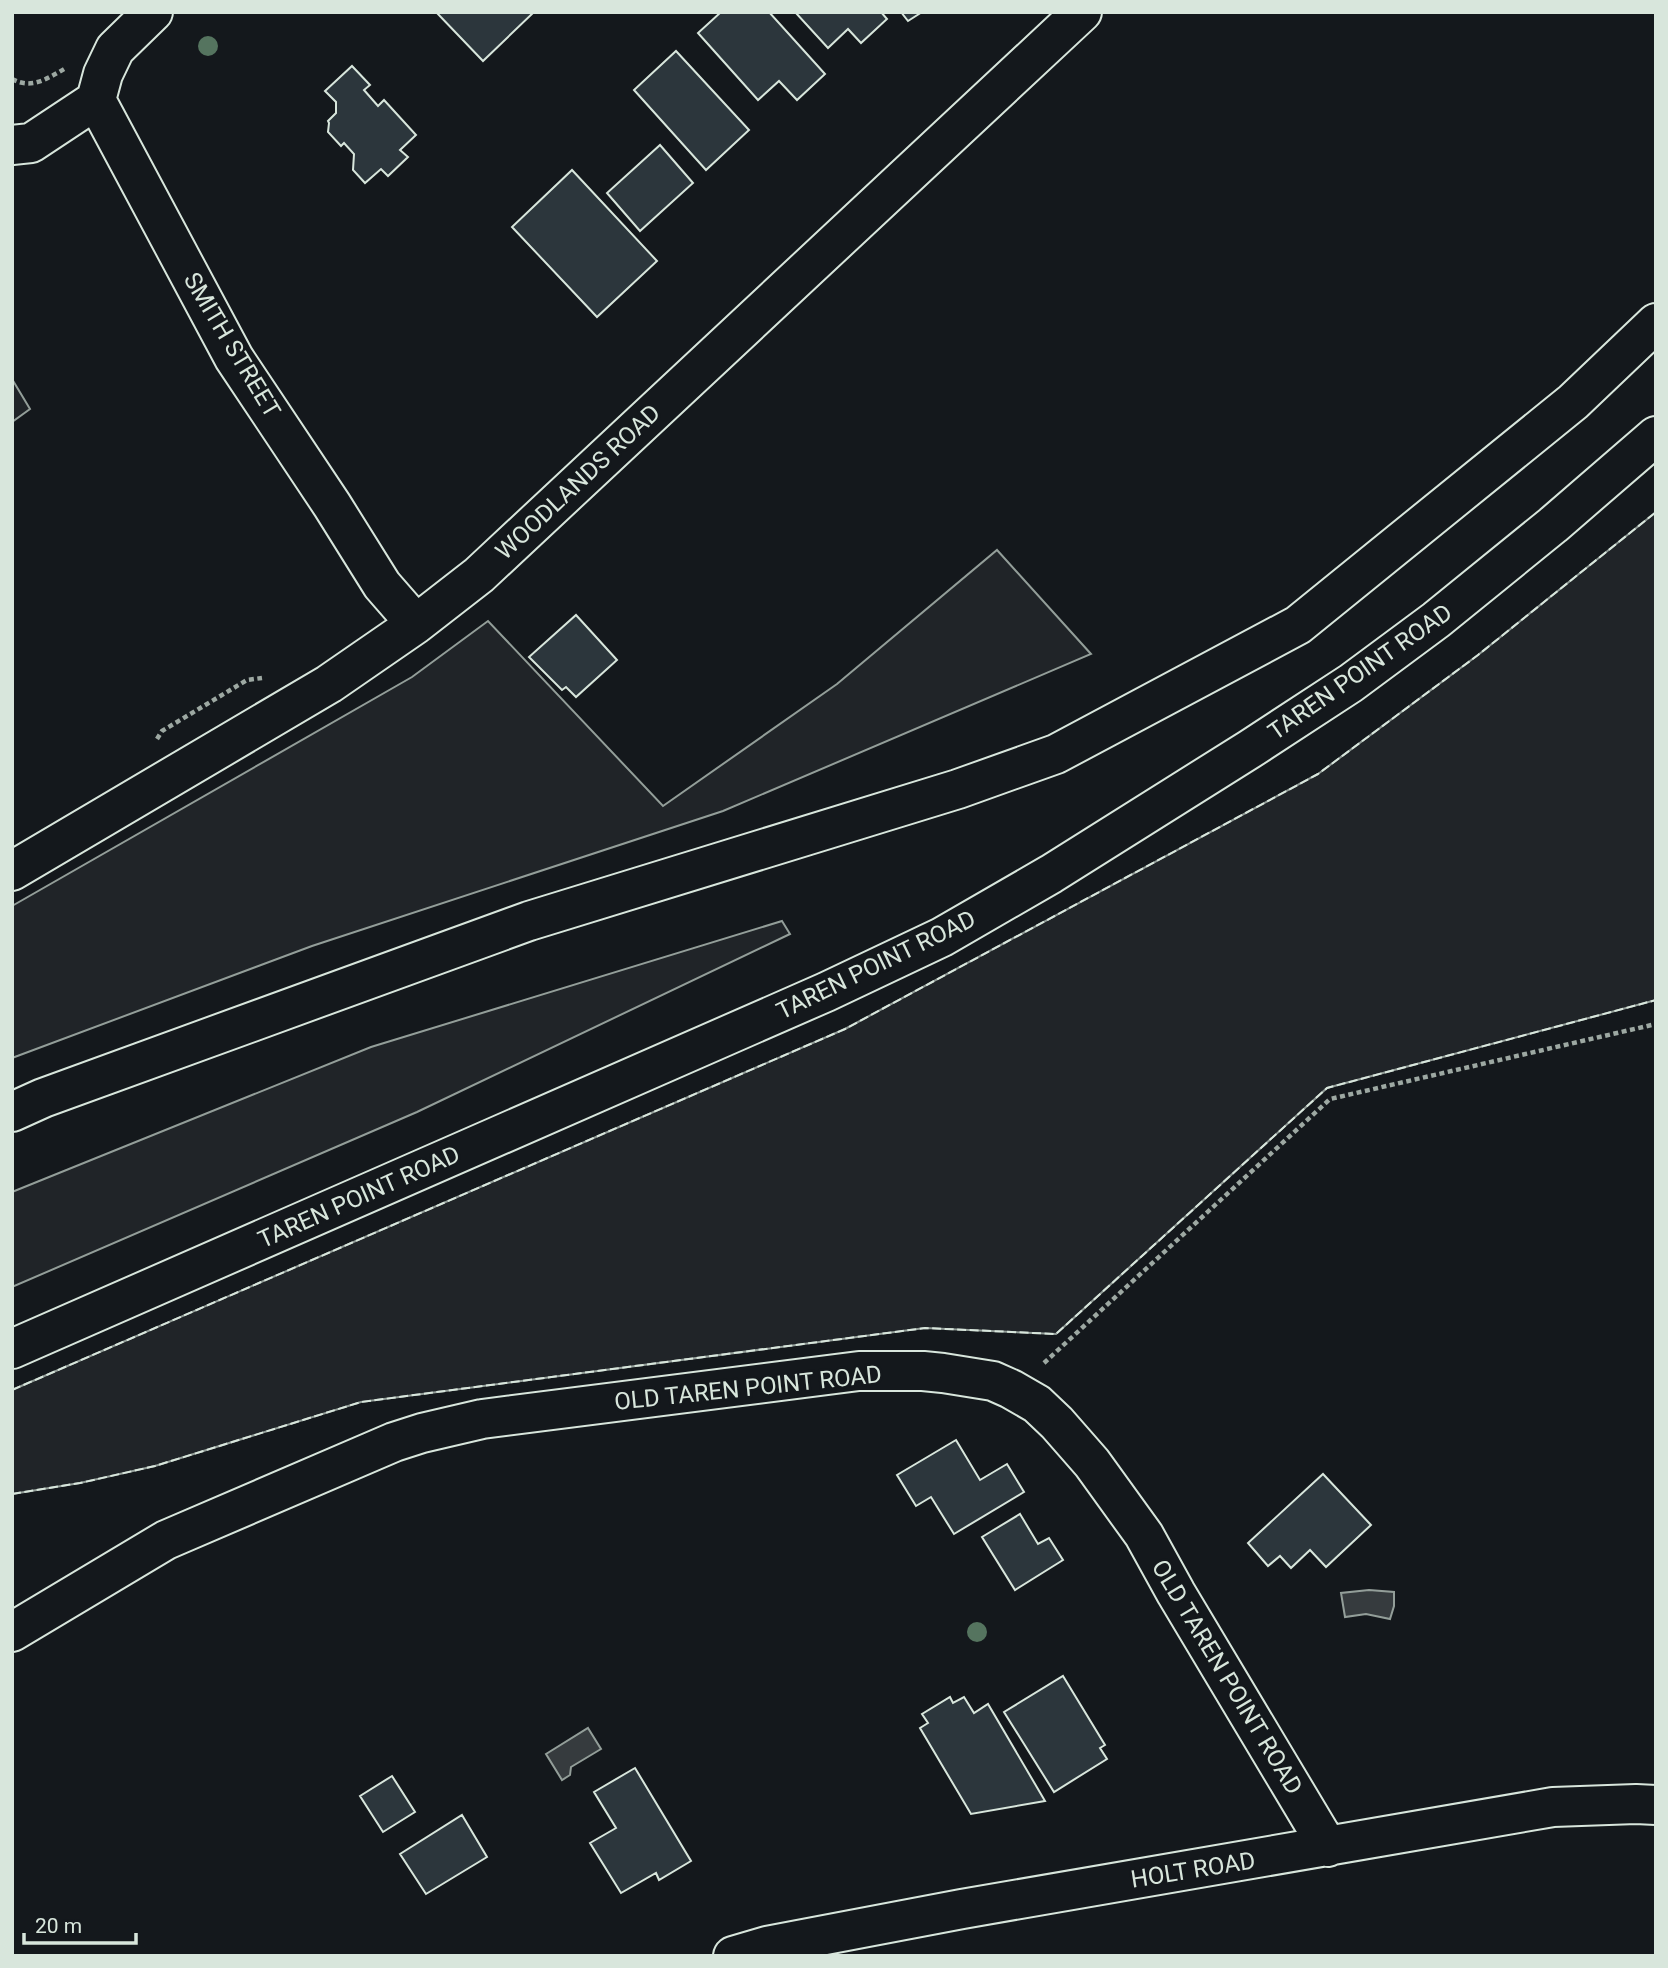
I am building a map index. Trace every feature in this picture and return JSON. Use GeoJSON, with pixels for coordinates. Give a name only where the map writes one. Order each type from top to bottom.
{"type":"FeatureCollection","features":[{"type":"Feature","properties":{"kind":"street"},"geometry":{"type":"LineString","coordinates":[[12,145],[31,143],[96,100],[103,74],[115,49],[153,12]]}},
{"type":"Feature","properties":{"kind":"street","name":"WOODLANDS ROAD"},"geometry":{"type":"LineString","coordinates":[[12,871],[329,684],[416,624],[479,575],[1082,12]]}},
{"type":"Feature","properties":{"kind":"street","name":"SMITH STREET"},"geometry":{"type":"LineString","coordinates":[[96,100],[234,358],[382,584],[416,624]]}},
{"type":"Feature","properties":{"kind":"street"},"geometry":{"type":"LineString","coordinates":[[12,1112],[43,1098],[529,921],[958,789],[1056,754],[1298,625],[1573,402],[1656,323]]}},
{"type":"Feature","properties":{"kind":"street","name":"TAREN POINT ROAD"},"geometry":{"type":"LineString","coordinates":[[12,1349],[814,997],[942,937],[1051,874],[1251,749],[1351,682],[1436,620],[1553,525],[1656,436]]}},
{"type":"Feature","properties":{"kind":"street","name":"OLD TAREN POINT ROAD"},"geometry":{"type":"LineString","coordinates":[[12,1632],[166,1540],[394,1442],[422,1433],[482,1419],[859,1371],[923,1371],[993,1381],[1037,1404],[1057,1423],[1092,1463],[1144,1535],[1328,1847]]}},
{"type":"Feature","properties":{"kind":"street","name":"HOLT ROAD"},"geometry":{"type":"LineString","coordinates":[[733,1956],[767,1946],[962,1909],[1553,1807],[1656,1805]]}},
{"type":"Feature","properties":{"kind":"path"},"geometry":{"type":"LineString","coordinates":[[1011,1389],[1041,1366],[1330,1099],[1656,1024]]}},
{"type":"Feature","properties":{"kind":"shaded area"},"geometry":{"type":"Polygon","coordinates":[[[12,379],[30,409],[12,422],[12,379]]]}},
{"type":"Feature","properties":{"kind":"shaded area"},"geometry":{"type":"Polygon","coordinates":[[[1656,512],[1656,1000],[1327,1088],[1056,1334],[925,1328],[361,1402],[155,1466],[80,1483],[12,1494],[12,1390],[845,1029],[1318,774],[1478,655],[1656,512]]]}},
{"type":"Feature","properties":{"kind":"shaded area"},"geometry":{"type":"Polygon","coordinates":[[[997,550],[1091,654],[723,811],[312,946],[12,1058],[12,906],[412,677],[488,621],[663,806],[837,684],[997,550]]]}},
{"type":"Feature","properties":{"kind":"shaded area"},"geometry":{"type":"Polygon","coordinates":[[[782,921],[790,934],[417,1112],[12,1287],[12,1192],[371,1047],[782,921]]]}},
{"type":"Feature","properties":{"kind":"shaded area"},"geometry":{"type":"Polygon","coordinates":[[[1369,1590],[1394,1592],[1390,1619],[1366,1614],[1345,1617],[1341,1593],[1369,1590]]]}},
{"type":"Feature","properties":{"kind":"shaded area"},"geometry":{"type":"Polygon","coordinates":[[[588,1728],[601,1749],[571,1767],[570,1775],[562,1780],[546,1754],[588,1728]]]}},
{"type":"Feature","properties":{"kind":"building"},"geometry":{"type":"Polygon","coordinates":[[[436,12],[534,12],[483,61],[436,12]]]}},
{"type":"Feature","properties":{"kind":"building"},"geometry":{"type":"Polygon","coordinates":[[[721,12],[769,12],[825,74],[797,100],[779,81],[758,100],[698,33],[721,12]]]}},
{"type":"Feature","properties":{"kind":"building"},"geometry":{"type":"Polygon","coordinates":[[[795,12],[881,12],[887,19],[861,43],[848,29],[828,48],[795,12]]]}},
{"type":"Feature","properties":{"kind":"building"},"geometry":{"type":"Polygon","coordinates":[[[901,12],[922,12],[908,21],[901,12]]]}},
{"type":"Feature","properties":{"kind":"building"},"geometry":{"type":"Polygon","coordinates":[[[676,51],[749,130],[706,170],[634,90],[676,51]]]}},
{"type":"Feature","properties":{"kind":"building"},"geometry":{"type":"Polygon","coordinates":[[[352,66],[370,85],[364,90],[378,106],[384,100],[416,135],[400,150],[408,157],[388,176],[381,169],[365,183],[353,170],[354,154],[344,143],[341,146],[328,132],[328,121],[336,113],[336,102],[325,91],[352,66]]]}},
{"type":"Feature","properties":{"kind":"building"},"geometry":{"type":"Polygon","coordinates":[[[660,145],[693,183],[640,231],[607,193],[660,145]]]}},
{"type":"Feature","properties":{"kind":"building"},"geometry":{"type":"Polygon","coordinates":[[[572,170],[657,261],[597,317],[512,227],[572,170]]]}},
{"type":"Feature","properties":{"kind":"building"},"geometry":{"type":"Polygon","coordinates":[[[576,615],[617,660],[576,697],[566,687],[562,690],[529,657],[576,615]]]}},
{"type":"Feature","properties":{"kind":"building"},"geometry":{"type":"Polygon","coordinates":[[[956,1440],[980,1480],[1007,1464],[1024,1492],[954,1534],[931,1497],[916,1506],[897,1475],[956,1440]]]}},
{"type":"Feature","properties":{"kind":"building"},"geometry":{"type":"Polygon","coordinates":[[[1323,1474],[1371,1525],[1326,1567],[1310,1550],[1291,1568],[1280,1556],[1268,1566],[1248,1543],[1323,1474]]]}},
{"type":"Feature","properties":{"kind":"building"},"geometry":{"type":"Polygon","coordinates":[[[1020,1514],[1038,1544],[1049,1538],[1063,1560],[1015,1590],[982,1537],[1020,1514]]]}},
{"type":"Feature","properties":{"kind":"building"},"geometry":{"type":"Polygon","coordinates":[[[1063,1676],[1105,1745],[1100,1748],[1107,1759],[1054,1792],[1004,1712],[1063,1676]]]}},
{"type":"Feature","properties":{"kind":"building"},"geometry":{"type":"Polygon","coordinates":[[[950,1697],[953,1703],[964,1697],[974,1713],[988,1704],[1045,1801],[971,1814],[920,1728],[928,1723],[922,1714],[950,1697]]]}},
{"type":"Feature","properties":{"kind":"building"},"geometry":{"type":"Polygon","coordinates":[[[635,1768],[691,1861],[659,1880],[656,1873],[621,1893],[590,1843],[616,1828],[594,1792],[635,1768]]]}},
{"type":"Feature","properties":{"kind":"building"},"geometry":{"type":"Polygon","coordinates":[[[392,1776],[415,1812],[383,1832],[360,1796],[392,1776]]]}},
{"type":"Feature","properties":{"kind":"building"},"geometry":{"type":"Polygon","coordinates":[[[462,1815],[487,1857],[426,1894],[400,1854],[462,1815]]]}},
{"type":"Feature","properties":{"kind":"fence"},"geometry":{"type":"LineString","coordinates":[[12,1390],[845,1029],[1318,774],[1478,655],[1656,512]]}},
{"type":"Feature","properties":{"kind":"fence"},"geometry":{"type":"LineString","coordinates":[[12,1494],[80,1483],[155,1466],[361,1402],[925,1328],[1056,1334],[1327,1088],[1656,1000]]}}]}
